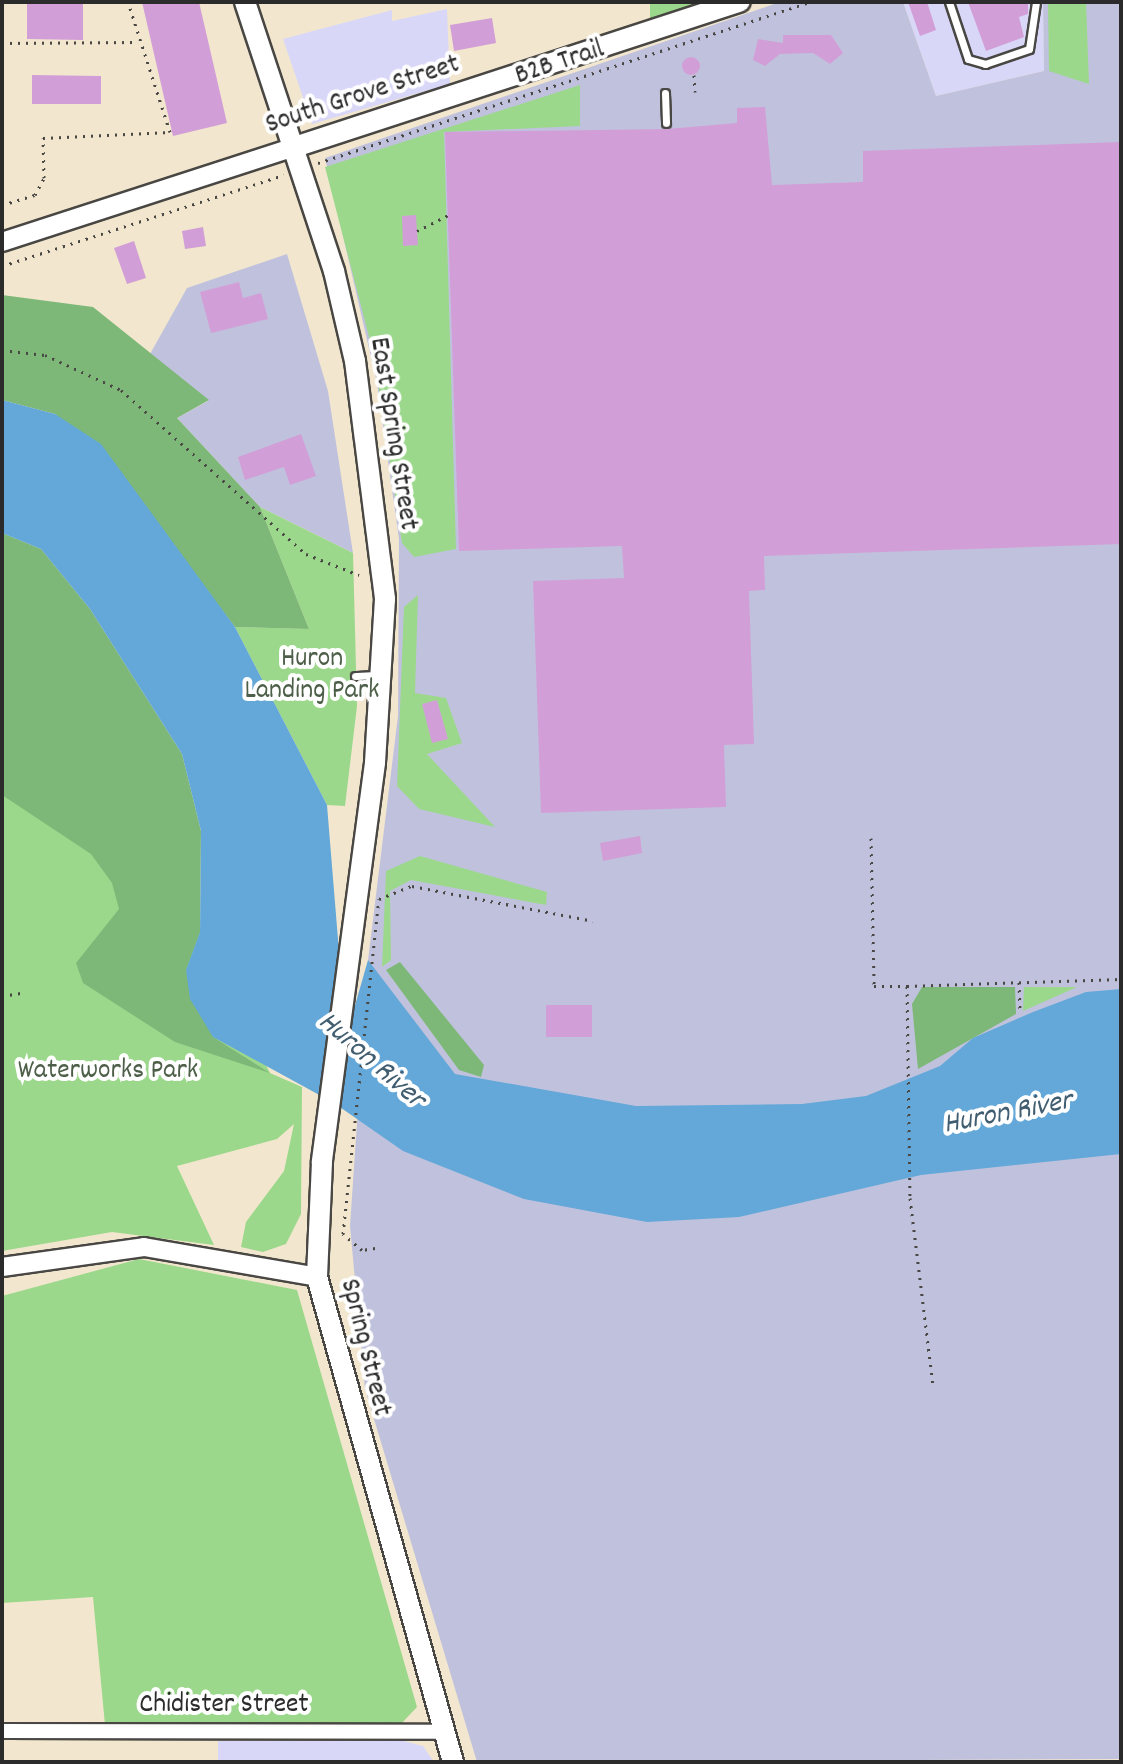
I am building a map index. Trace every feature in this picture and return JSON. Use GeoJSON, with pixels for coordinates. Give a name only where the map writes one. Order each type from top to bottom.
{"type":"FeatureCollection","features":[{"type":"Feature","properties":{"kind":"main road","name":"East Spring Street"},"geometry":{"type":"LineString","coordinates":[[245,2],[334,271],[372,449],[385,599],[383,675],[360,889]]}},
{"type":"Feature","properties":{"kind":"main road","name":"South Grove Street"},"geometry":{"type":"LineString","coordinates":[[292,148],[740,2]]}},
{"type":"Feature","properties":{"kind":"main road","name":"Spring Street"},"geometry":{"type":"LineString","coordinates":[[360,889],[322,1162],[317,1277],[453,1762]]}},
{"type":"Feature","properties":{"kind":"street","name":"South Grove Street"},"geometry":{"type":"LineString","coordinates":[[2,242],[292,148]]}},
{"type":"Feature","properties":{"kind":"street"},"geometry":{"type":"LineString","coordinates":[[2,1267],[144,1247],[317,1277]]}},
{"type":"Feature","properties":{"kind":"street","name":"Chidister Street"},"geometry":{"type":"LineString","coordinates":[[2,1731],[445,1732]]}},
{"type":"Feature","properties":{"kind":"lane"},"geometry":{"type":"LineString","coordinates":[[949,2],[968,59],[985,64],[1029,49],[1036,2]]}},
{"type":"Feature","properties":{"kind":"lane"},"geometry":{"type":"LineString","coordinates":[[665,93],[666,123]]}},
{"type":"Feature","properties":{"kind":"lane"},"geometry":{"type":"LineString","coordinates":[[355,676],[383,675]]}},
{"type":"Feature","properties":{"kind":"path"},"geometry":{"type":"LineString","coordinates":[[2,205],[35,195],[44,178],[43,138],[170,132],[128,2]]}},
{"type":"Feature","properties":{"kind":"path","name":"B2B Trail"},"geometry":{"type":"LineString","coordinates":[[2,266],[810,2]]}},
{"type":"Feature","properties":{"kind":"path"},"geometry":{"type":"LineString","coordinates":[[2,43],[139,42]]}},
{"type":"Feature","properties":{"kind":"path"},"geometry":{"type":"LineString","coordinates":[[694,75],[695,92]]}},
{"type":"Feature","properties":{"kind":"path"},"geometry":{"type":"LineString","coordinates":[[417,231],[448,215]]}},
{"type":"Feature","properties":{"kind":"path"},"geometry":{"type":"LineString","coordinates":[[2,350],[45,355],[121,390],[306,554],[359,575]]}},
{"type":"Feature","properties":{"kind":"path"},"geometry":{"type":"LineString","coordinates":[[871,838],[874,986],[1121,979]]}},
{"type":"Feature","properties":{"kind":"path"},"geometry":{"type":"LineString","coordinates":[[375,1248],[362,1250],[343,1234],[350,1135],[379,899],[412,886],[593,921]]}},
{"type":"Feature","properties":{"kind":"path"},"geometry":{"type":"LineString","coordinates":[[1019,982],[1020,1013]]}},
{"type":"Feature","properties":{"kind":"path"},"geometry":{"type":"LineString","coordinates":[[907,986],[910,1198],[933,1384]]}},
{"type":"Feature","properties":{"kind":"path"},"geometry":{"type":"LineString","coordinates":[[2,996],[21,993]]}},
{"type":"Feature","properties":{"kind":"shaded area"},"geometry":{"type":"Polygon","coordinates":[[[780,2],[903,2],[936,96],[1044,71],[1043,2],[1121,2],[1121,1759],[477,1762],[365,1389],[350,1226],[368,960],[398,716],[399,539],[377,383],[325,158],[780,2]]]}},
{"type":"Feature","properties":{"kind":"shaded area"},"geometry":{"type":"Polygon","coordinates":[[[903,2],[1043,2],[1044,71],[936,96],[903,2]]]}},
{"type":"Feature","properties":{"kind":"shaded area"},"geometry":{"type":"Polygon","coordinates":[[[447,9],[450,84],[312,124],[283,39],[392,10],[392,21],[447,9]]]}},
{"type":"Feature","properties":{"kind":"shaded area"},"geometry":{"type":"Polygon","coordinates":[[[287,254],[328,391],[353,553],[260,507],[177,418],[208,401],[150,354],[187,288],[287,254]]]}},
{"type":"Feature","properties":{"kind":"shaded area"},"geometry":{"type":"Polygon","coordinates":[[[218,1741],[404,1741],[423,1746],[434,1762],[218,1762],[218,1741]]]}},
{"type":"Feature","properties":{"kind":"green space"},"geometry":{"type":"Polygon","coordinates":[[[650,2],[700,2],[650,19],[650,2]]]}},
{"type":"Feature","properties":{"kind":"green space"},"geometry":{"type":"Polygon","coordinates":[[[1048,2],[1086,2],[1089,84],[1049,71],[1048,2]]]}},
{"type":"Feature","properties":{"kind":"green space"},"geometry":{"type":"Polygon","coordinates":[[[580,85],[580,126],[444,132],[456,549],[414,557],[402,543],[374,356],[325,167],[580,85]]]}},
{"type":"Feature","properties":{"kind":"green space"},"geometry":{"type":"Polygon","coordinates":[[[2,295],[93,307],[209,400],[177,418],[260,507],[309,629],[235,627],[167,538],[55,414],[2,400],[2,295]]]}},
{"type":"Feature","properties":{"kind":"green space","name":"Huron Landing Park"},"geometry":{"type":"Polygon","coordinates":[[[260,507],[353,553],[357,706],[345,806],[327,805],[235,627],[309,629],[260,507]]]}},
{"type":"Feature","properties":{"kind":"green space","name":"Waterworks Park"},"geometry":{"type":"Polygon","coordinates":[[[2,533],[270,1073],[302,1087],[301,1214],[286,1244],[263,1252],[241,1247],[246,1222],[284,1171],[294,1124],[277,1139],[177,1166],[214,1245],[112,1232],[2,1251],[2,533]]]}},
{"type":"Feature","properties":{"kind":"green space"},"geometry":{"type":"Polygon","coordinates":[[[2,533],[41,549],[90,609],[182,754],[201,831],[200,932],[186,970],[213,1037],[270,1073],[175,1042],[83,983],[76,963],[119,909],[112,883],[91,854],[2,795],[2,533]]]}},
{"type":"Feature","properties":{"kind":"green space"},"geometry":{"type":"Polygon","coordinates":[[[418,595],[415,693],[446,698],[462,743],[427,754],[495,827],[419,809],[397,786],[404,607],[418,595]]]}},
{"type":"Feature","properties":{"kind":"green space"},"geometry":{"type":"Polygon","coordinates":[[[420,856],[547,892],[546,905],[411,880],[390,891],[391,960],[382,967],[386,871],[420,856]]]}},
{"type":"Feature","properties":{"kind":"green space"},"geometry":{"type":"Polygon","coordinates":[[[400,962],[484,1065],[481,1077],[459,1070],[386,970],[400,962]]]}},
{"type":"Feature","properties":{"kind":"green space"},"geometry":{"type":"Polygon","coordinates":[[[922,987],[1015,987],[1016,1014],[918,1069],[912,1004],[922,987]]]}},
{"type":"Feature","properties":{"kind":"green space"},"geometry":{"type":"Polygon","coordinates":[[[1024,987],[1077,987],[1023,1011],[1024,987]]]}},
{"type":"Feature","properties":{"kind":"green space"},"geometry":{"type":"Polygon","coordinates":[[[139,1259],[297,1290],[417,1707],[400,1725],[105,1725],[93,1597],[2,1603],[2,1296],[139,1259]]]}},
{"type":"Feature","properties":{"kind":"water","name":"Huron River"},"geometry":{"type":"Polygon","coordinates":[[[2,400],[55,414],[101,444],[235,627],[327,805],[346,1037],[368,960],[455,1074],[636,1106],[802,1104],[866,1096],[940,1066],[973,1038],[1033,1012],[1086,992],[1121,989],[1121,1154],[921,1175],[739,1217],[647,1222],[524,1199],[403,1151],[334,1103],[213,1037],[190,999],[186,970],[200,932],[201,831],[182,754],[90,609],[41,549],[2,533],[2,400]]]}},
{"type":"Feature","properties":{"kind":"building"},"geometry":{"type":"Polygon","coordinates":[[[27,2],[83,2],[83,40],[27,39],[27,2]]]}},
{"type":"Feature","properties":{"kind":"building"},"geometry":{"type":"Polygon","coordinates":[[[142,2],[199,2],[227,123],[173,136],[142,2]]]}},
{"type":"Feature","properties":{"kind":"building"},"geometry":{"type":"Polygon","coordinates":[[[908,2],[927,2],[936,30],[920,36],[908,2]]]}},
{"type":"Feature","properties":{"kind":"building"},"geometry":{"type":"Polygon","coordinates":[[[968,2],[1028,2],[1028,14],[1019,17],[1024,37],[986,51],[968,2]]]}},
{"type":"Feature","properties":{"kind":"building"},"geometry":{"type":"Polygon","coordinates":[[[492,18],[496,43],[454,51],[450,25],[492,18]]]}},
{"type":"Feature","properties":{"kind":"building"},"geometry":{"type":"Polygon","coordinates":[[[783,35],[831,35],[843,53],[830,64],[813,53],[780,54],[765,66],[753,60],[758,39],[783,43],[783,35]]]}},
{"type":"Feature","properties":{"kind":"building"},"geometry":{"type":"Polygon","coordinates":[[[691,57],[700,66],[691,75],[682,66],[691,57]]]}},
{"type":"Feature","properties":{"kind":"building"},"geometry":{"type":"Polygon","coordinates":[[[32,75],[101,76],[101,104],[32,104],[32,75]]]}},
{"type":"Feature","properties":{"kind":"building"},"geometry":{"type":"Polygon","coordinates":[[[765,107],[772,185],[863,182],[863,151],[1121,142],[1121,544],[764,556],[765,590],[749,591],[754,744],[724,745],[726,807],[541,813],[533,581],[624,578],[622,546],[459,551],[445,132],[667,129],[737,123],[737,108],[765,107]]]}},
{"type":"Feature","properties":{"kind":"building"},"geometry":{"type":"Polygon","coordinates":[[[416,215],[418,245],[403,246],[402,216],[416,215]]]}},
{"type":"Feature","properties":{"kind":"building"},"geometry":{"type":"Polygon","coordinates":[[[203,227],[206,246],[185,249],[182,231],[203,227]]]}},
{"type":"Feature","properties":{"kind":"building"},"geometry":{"type":"Polygon","coordinates":[[[134,241],[146,278],[127,284],[114,248],[134,241]]]}},
{"type":"Feature","properties":{"kind":"building"},"geometry":{"type":"Polygon","coordinates":[[[239,282],[243,298],[261,293],[268,319],[211,333],[200,292],[239,282]]]}},
{"type":"Feature","properties":{"kind":"building"},"geometry":{"type":"Polygon","coordinates":[[[301,434],[316,476],[290,485],[284,467],[245,480],[238,457],[301,434]]]}},
{"type":"Feature","properties":{"kind":"building"},"geometry":{"type":"Polygon","coordinates":[[[437,700],[448,739],[432,743],[422,704],[437,700]]]}},
{"type":"Feature","properties":{"kind":"building"},"geometry":{"type":"Polygon","coordinates":[[[640,836],[642,853],[603,861],[600,843],[640,836]]]}},
{"type":"Feature","properties":{"kind":"building"},"geometry":{"type":"Polygon","coordinates":[[[546,1005],[592,1005],[592,1037],[546,1037],[546,1005]]]}}]}
